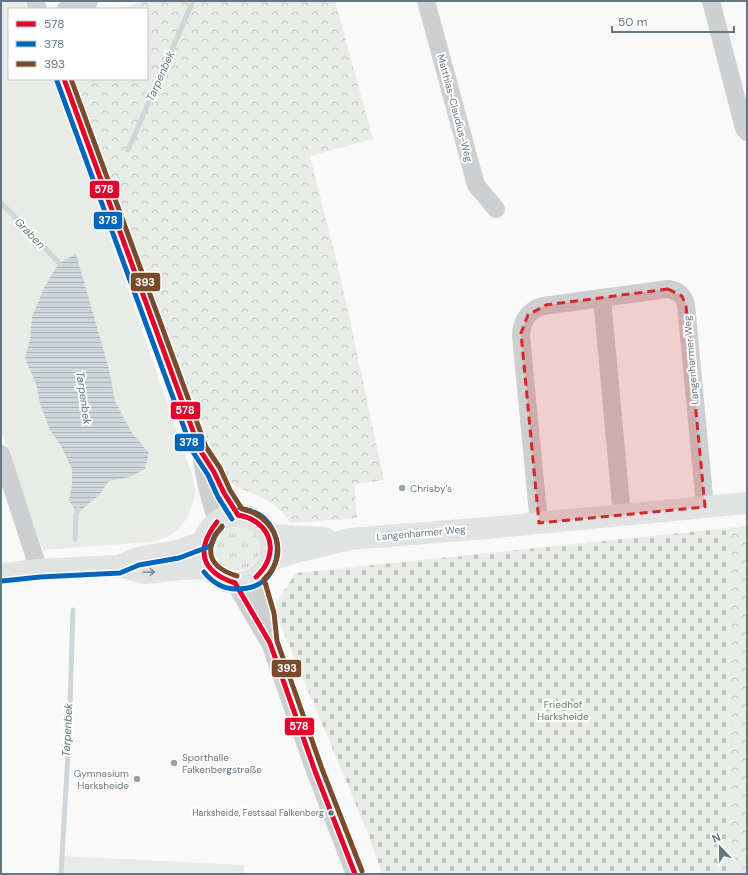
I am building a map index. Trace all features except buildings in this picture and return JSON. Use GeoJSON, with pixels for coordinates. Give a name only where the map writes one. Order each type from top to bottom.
{"type":"FeatureCollection","features":[{"type":"Feature","properties":{"kind":"main road","name":"Langenharmer Weg"},"geometry":{"type":"LineString","coordinates":[[268,534],[350,539],[747,503]]}},
{"type":"Feature","properties":{"kind":"main road"},"geometry":{"type":"LineString","coordinates":[[235,583],[226,581],[212,572],[204,556],[204,541],[207,534],[217,522],[223,518],[238,515],[245,516],[259,523],[264,528],[268,534],[271,552],[262,568]]}},
{"type":"Feature","properties":{"kind":"main road","name":"Langenharmer Weg"},"geometry":{"type":"LineString","coordinates":[[235,583],[252,579],[262,568],[296,552],[350,539]]}},
{"type":"Feature","properties":{"kind":"main road"},"geometry":{"type":"LineString","coordinates":[[119,566],[137,558],[177,551],[204,541]]}},
{"type":"Feature","properties":{"kind":"main road"},"geometry":{"type":"LineString","coordinates":[[1,574],[39,570],[119,566],[145,573],[181,569],[210,568]]}},
{"type":"Feature","properties":{"kind":"street"},"geometry":{"type":"LineString","coordinates":[[69,8],[89,1]]}},
{"type":"Feature","properties":{"kind":"street","name":"Matthias-Claudius-Weg"},"geometry":{"type":"LineString","coordinates":[[426,1],[476,185],[496,209]]}},
{"type":"Feature","properties":{"kind":"street"},"geometry":{"type":"LineString","coordinates":[[711,1],[744,128],[747,132]]}},
{"type":"Feature","properties":{"kind":"street"},"geometry":{"type":"LineString","coordinates":[[64,80],[200,450],[207,487],[217,522]]}},
{"type":"Feature","properties":{"kind":"street","name":"Langenharmer Weg"},"geometry":{"type":"LineString","coordinates":[[539,523],[521,336],[525,319],[533,310],[540,307],[668,289],[678,292],[684,300],[687,314],[705,507]]}},
{"type":"Feature","properties":{"kind":"street"},"geometry":{"type":"LineString","coordinates":[[602,298],[622,515]]}},
{"type":"Feature","properties":{"kind":"street"},"geometry":{"type":"LineString","coordinates":[[200,450],[238,515]]}},
{"type":"Feature","properties":{"kind":"street"},"geometry":{"type":"LineString","coordinates":[[1,454],[39,570]]}},
{"type":"Feature","properties":{"kind":"street"},"geometry":{"type":"LineString","coordinates":[[262,568],[270,643]]}},
{"type":"Feature","properties":{"kind":"street"},"geometry":{"type":"LineString","coordinates":[[235,583],[270,643],[315,771],[355,874]]}},
{"type":"Feature","properties":{"kind":"highlighted area"},"geometry":{"type":"Polygon","coordinates":[[[668,289],[682,296],[686,306],[705,507],[539,523],[521,333],[528,315],[546,305],[668,289]]]}},
{"type":"Feature","properties":{"kind":"green space"},"geometry":{"type":"Polygon","coordinates":[[[1,1],[24,1],[27,8],[8,8],[8,80],[52,80],[100,208],[193,478],[195,488],[195,496],[186,519],[175,532],[166,537],[149,542],[43,550],[1,430],[1,1]],[[76,254],[32,317],[30,339],[25,358],[36,384],[40,404],[50,430],[61,446],[72,469],[72,485],[69,500],[76,512],[76,515],[100,494],[109,481],[130,477],[149,453],[132,433],[115,401],[109,369],[76,254]]]}},
{"type":"Feature","properties":{"kind":"green space"},"geometry":{"type":"Polygon","coordinates":[[[143,1],[335,1],[373,139],[310,156],[341,279],[384,480],[354,484],[357,518],[290,523],[280,510],[273,504],[230,483],[224,478],[218,469],[73,80],[148,80],[148,8],[124,8],[143,1]]]}},
{"type":"Feature","properties":{"kind":"green space"},"geometry":{"type":"Polygon","coordinates":[[[237,525],[250,529],[256,535],[260,548],[256,561],[250,567],[237,571],[224,567],[218,561],[214,548],[218,535],[224,529],[237,525]]]}},
{"type":"Feature","properties":{"kind":"green space"},"geometry":{"type":"Polygon","coordinates":[[[747,526],[747,874],[729,874],[728,528],[747,526]]]}},
{"type":"Feature","properties":{"kind":"green space","name":"Friedhof Harksheide"},"geometry":{"type":"Polygon","coordinates":[[[728,528],[729,874],[382,874],[365,826],[273,607],[296,573],[728,528]]]}},
{"type":"Feature","properties":{"kind":"green space"},"geometry":{"type":"Polygon","coordinates":[[[61,856],[245,865],[243,874],[61,874],[61,856]]]}},
{"type":"Feature","properties":{"kind":"water"},"geometry":{"type":"Polygon","coordinates":[[[76,254],[109,369],[115,401],[132,433],[149,453],[145,469],[130,477],[109,481],[100,494],[76,515],[76,512],[69,500],[72,485],[72,469],[61,446],[50,430],[40,404],[36,384],[25,358],[30,339],[32,317],[44,288],[59,263],[76,254]]]}},
{"type":"Feature","properties":{"kind":"waterway","name":"Tarpenbek"},"geometry":{"type":"LineString","coordinates":[[128,150],[193,1]]}},
{"type":"Feature","properties":{"kind":"waterway","name":"Graben"},"geometry":{"type":"LineString","coordinates":[[1,203],[59,263]]}},
{"type":"Feature","properties":{"kind":"waterway","name":"Tarpenbek"},"geometry":{"type":"LineString","coordinates":[[75,539],[76,515],[78,509]]}},
{"type":"Feature","properties":{"kind":"waterway","name":"Tarpenbek"},"geometry":{"type":"LineString","coordinates":[[61,874],[69,736],[73,610]]}},
{"type":"Feature","properties":{"kind":"transit line","name":"578"},"geometry":{"type":"LineString","coordinates":[[64,80],[200,450],[238,515]]}},
{"type":"Feature","properties":{"kind":"transit line","name":"393"},"geometry":{"type":"LineString","coordinates":[[71,80],[206,447],[220,468],[230,490],[242,509],[254,513],[264,520],[271,528],[276,538],[278,548],[277,559],[272,569],[264,579],[274,613],[277,641],[322,769],[362,871]]}},
{"type":"Feature","properties":{"kind":"transit line","name":"378"},"geometry":{"type":"LineString","coordinates":[[57,81],[193,452],[208,475],[218,497],[232,519]]}},
{"type":"Feature","properties":{"kind":"transit line","name":"378"},"geometry":{"type":"LineString","coordinates":[[204,572],[214,582],[231,589],[253,587],[262,582],[269,575],[277,557],[276,537],[266,520],[252,511],[240,508]]}},
{"type":"Feature","properties":{"kind":"transit line","name":"578"},"geometry":{"type":"LineString","coordinates":[[238,515],[250,518],[259,524],[265,531],[269,540],[269,558],[264,568],[256,577]]}},
{"type":"Feature","properties":{"kind":"transit line","name":"578"},"geometry":{"type":"LineString","coordinates":[[217,522],[210,532],[206,542],[204,551],[205,559],[215,573],[235,583]]}},
{"type":"Feature","properties":{"kind":"transit line","name":"393"},"geometry":{"type":"LineString","coordinates":[[222,526],[212,543],[212,557],[214,563],[220,568],[237,576]]}},
{"type":"Feature","properties":{"kind":"transit line","name":"378"},"geometry":{"type":"LineString","coordinates":[[2,581],[40,577],[120,573],[139,565],[179,558],[208,547],[211,545],[215,535],[222,527]]}},
{"type":"Feature","properties":{"kind":"transit line","name":"578"},"geometry":{"type":"LineString","coordinates":[[235,583],[270,643],[315,771],[355,874]]}},
{"type":"Feature","properties":{"kind":"place","name":"Chrisby's"},"geometry":{"type":"Point","coordinates":[402,488]}},
{"type":"Feature","properties":{"kind":"place","name":"Sporthalle Falkenbergstraße"},"geometry":{"type":"Point","coordinates":[174,763]}},
{"type":"Feature","properties":{"kind":"place","name":"Gymnasium Harksheide"},"geometry":{"type":"Point","coordinates":[137,779]}},
{"type":"Feature","properties":{"kind":"place","name":"Harksheide, Festsaal Falkenberg"},"geometry":{"type":"Point","coordinates":[331,813]}}]}
